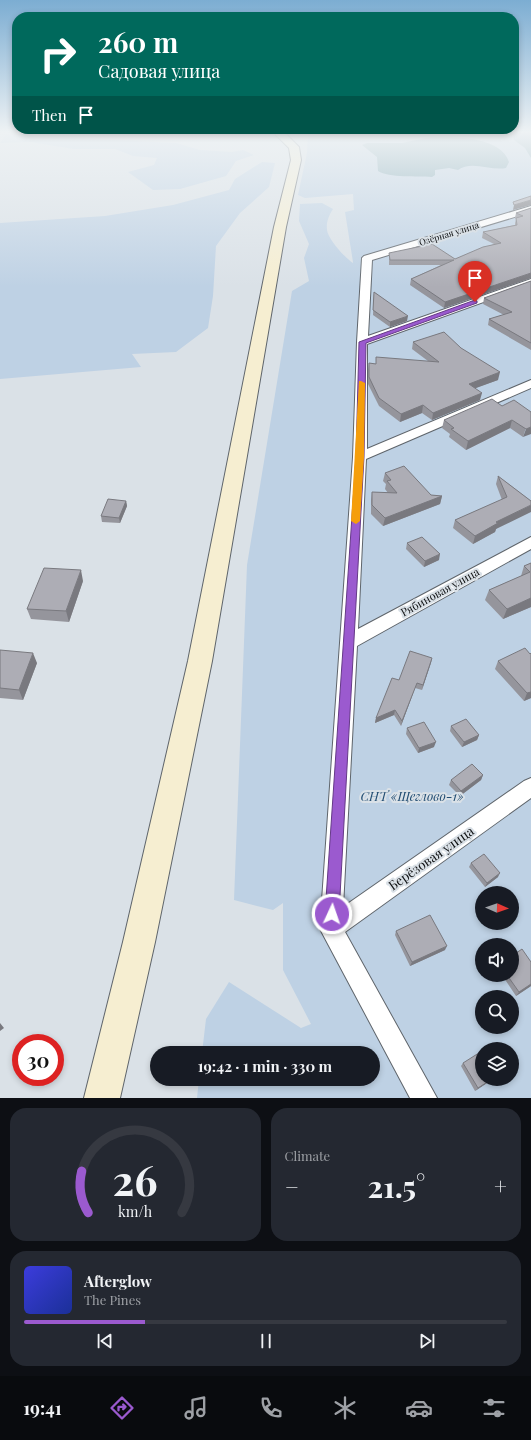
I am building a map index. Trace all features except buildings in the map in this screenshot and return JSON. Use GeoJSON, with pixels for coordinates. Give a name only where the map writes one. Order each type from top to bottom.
{"type":"FeatureCollection","features":[{"type":"Feature","properties":{"kind":"main road"},"geometry":{"type":"LineString","coordinates":[[102,1098],[139,942],[200,661],[279,235],[291,184]]}},
{"type":"Feature","properties":{"kind":"street","name":"Озёрная улица"},"geometry":{"type":"LineString","coordinates":[[362,342],[367,258],[531,209]]}},
{"type":"Feature","properties":{"kind":"street"},"geometry":{"type":"LineString","coordinates":[[424,1098],[331,929],[360,457],[362,342],[531,282]]}},
{"type":"Feature","properties":{"kind":"street"},"geometry":{"type":"LineString","coordinates":[[360,457],[531,384]]}},
{"type":"Feature","properties":{"kind":"street","name":"Рябиновая улица"},"geometry":{"type":"LineString","coordinates":[[349,642],[531,542]]}},
{"type":"Feature","properties":{"kind":"street","name":"Берёзовая улица"},"geometry":{"type":"LineString","coordinates":[[331,929],[531,787]]}},
{"type":"Feature","properties":{"kind":"green space"},"geometry":{"type":"Polygon","coordinates":[[[145,184],[197,184],[180,189],[153,190],[145,184]]]}},
{"type":"Feature","properties":{"kind":"green space"},"geometry":{"type":"Polygon","coordinates":[[[232,184],[270,184],[269,187],[240,213],[216,246],[213,296],[208,328],[176,352],[132,354],[141,367],[0,379],[0,223],[105,216],[173,205],[229,190],[232,184]]]}},
{"type":"Feature","properties":{"kind":"green space","name":"СНТ «Щеглово-1»"},"geometry":{"type":"Polygon","coordinates":[[[300,184],[531,184],[531,1098],[197,1098],[198,1086],[380,1086],[380,1046],[203,1046],[206,1019],[229,982],[301,1028],[311,1024],[283,970],[283,903],[273,910],[234,900],[247,565],[292,291],[309,281],[304,258],[309,244],[299,221],[300,204],[322,203],[333,209],[327,221],[328,234],[337,248],[353,263],[345,212],[354,210],[353,194],[305,198],[298,195],[300,184]]]}},
{"type":"Feature","properties":{"kind":"slow traffic"},"geometry":{"type":"LineString","coordinates":[[356,521],[360,457],[361,383]]}},
{"type":"Feature","properties":{"kind":"route"},"geometry":{"type":"LineString","coordinates":[[332,914],[360,457],[362,342],[475,302]]}}]}
